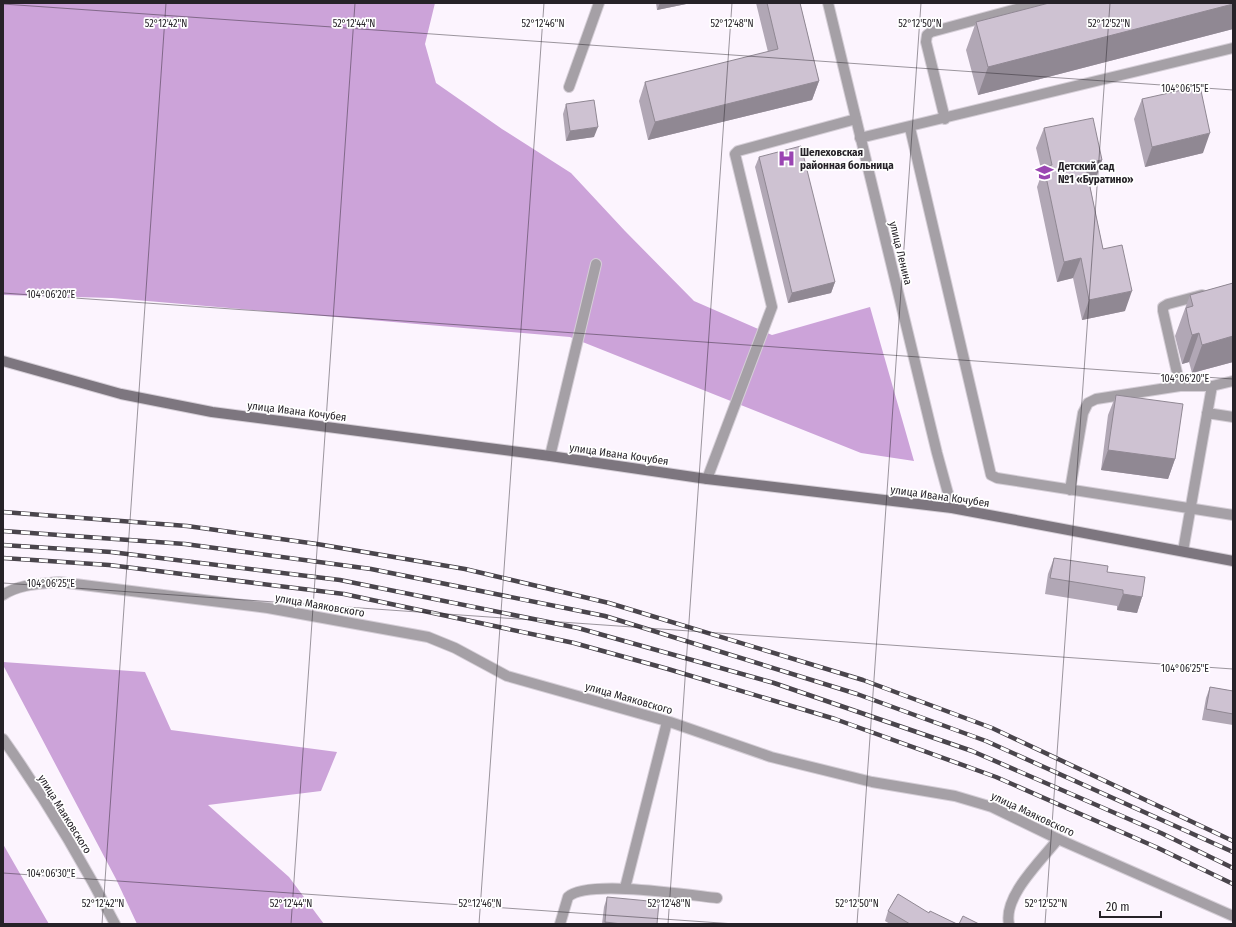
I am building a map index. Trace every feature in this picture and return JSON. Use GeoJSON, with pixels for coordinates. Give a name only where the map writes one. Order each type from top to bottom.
{"type":"FeatureCollection","features":[{"type":"Feature","properties":{"kind":"street"},"geometry":{"type":"LineString","coordinates":[[569,87],[598,3]]}},
{"type":"Feature","properties":{"kind":"street","name":"улица Ленина"},"geometry":{"type":"LineString","coordinates":[[828,3],[935,445],[952,508]]}},
{"type":"Feature","properties":{"kind":"street"},"geometry":{"type":"LineString","coordinates":[[945,119],[926,42],[927,36],[931,32],[1039,3]]}},
{"type":"Feature","properties":{"kind":"street"},"geometry":{"type":"LineString","coordinates":[[860,138],[910,128],[1233,48]]}},
{"type":"Feature","properties":{"kind":"street"},"geometry":{"type":"LineString","coordinates":[[706,479],[772,307],[735,154],[738,151],[856,119]]}},
{"type":"Feature","properties":{"kind":"street"},"geometry":{"type":"LineString","coordinates":[[910,128],[988,469],[991,475],[997,478],[1070,490],[1233,514]]}},
{"type":"Feature","properties":{"kind":"street"},"geometry":{"type":"LineString","coordinates":[[550,456],[596,264]]}},
{"type":"Feature","properties":{"kind":"street"},"geometry":{"type":"LineString","coordinates":[[1180,386],[1163,312],[1164,307],[1168,304],[1211,292]]}},
{"type":"Feature","properties":{"kind":"street","name":"улица Ивана Кочубея"},"geometry":{"type":"LineString","coordinates":[[3,361],[121,394],[212,412],[550,456],[706,479],[952,508],[1233,561]]}},
{"type":"Feature","properties":{"kind":"street"},"geometry":{"type":"LineString","coordinates":[[1070,490],[1083,412],[1088,403],[1096,399],[1180,386],[1212,386],[1233,381]]}},
{"type":"Feature","properties":{"kind":"street"},"geometry":{"type":"LineString","coordinates":[[1183,551],[1212,386]]}},
{"type":"Feature","properties":{"kind":"street"},"geometry":{"type":"LineString","coordinates":[[1207,413],[1233,417]]}},
{"type":"Feature","properties":{"kind":"street","name":"улица Маяковского"},"geometry":{"type":"LineString","coordinates":[[3,595],[11,589],[29,585],[60,582],[268,608],[397,630],[428,637],[455,648],[507,676],[668,722],[786,760],[872,782],[955,796],[992,807],[1058,840],[1233,916]]}},
{"type":"Feature","properties":{"kind":"street"},"geometry":{"type":"LineString","coordinates":[[625,888],[668,722]]}},
{"type":"Feature","properties":{"kind":"street","name":"улица Маяковского"},"geometry":{"type":"LineString","coordinates":[[3,739],[99,892],[115,924]]}},
{"type":"Feature","properties":{"kind":"street"},"geometry":{"type":"LineString","coordinates":[[1009,924],[1008,912],[1014,895],[1058,840]]}},
{"type":"Feature","properties":{"kind":"street"},"geometry":{"type":"LineString","coordinates":[[560,924],[568,897],[572,892],[578,890],[625,888],[717,898]]}},
{"type":"Feature","properties":{"kind":"shaded area"},"geometry":{"type":"Polygon","coordinates":[[[3,3],[435,3],[425,44],[436,83],[502,129],[571,173],[625,231],[694,301],[772,335],[870,307],[914,461],[861,453],[570,337],[112,298],[3,295],[3,3]]]}},
{"type":"Feature","properties":{"kind":"shaded area"},"geometry":{"type":"Polygon","coordinates":[[[3,662],[145,672],[171,730],[337,752],[321,791],[208,805],[289,877],[324,924],[137,924],[116,879],[3,665],[3,662]]]}},
{"type":"Feature","properties":{"kind":"shaded area"},"geometry":{"type":"Polygon","coordinates":[[[3,844],[46,919],[49,924],[3,924],[3,844]]]}},
{"type":"Feature","properties":{"kind":"building"},"geometry":{"type":"Polygon","coordinates":[[[767,3],[800,3],[819,81],[655,122],[645,82],[778,49],[767,3]]]}},
{"type":"Feature","properties":{"kind":"building"},"geometry":{"type":"Polygon","coordinates":[[[1049,3],[1233,4],[988,67],[976,22],[1049,3]]]}},
{"type":"Feature","properties":{"kind":"building"},"geometry":{"type":"Polygon","coordinates":[[[1200,86],[1210,133],[1152,147],[1142,99],[1200,86]]]}},
{"type":"Feature","properties":{"kind":"building"},"geometry":{"type":"Polygon","coordinates":[[[594,100],[598,127],[570,131],[566,104],[594,100]]]}},
{"type":"Feature","properties":{"kind":"building"},"geometry":{"type":"Polygon","coordinates":[[[1093,118],[1102,160],[1085,163],[1103,249],[1122,245],[1132,291],[1089,300],[1081,258],[1064,262],[1044,167],[1052,165],[1044,128],[1093,118]]]}},
{"type":"Feature","properties":{"kind":"building"},"geometry":{"type":"Polygon","coordinates":[[[801,146],[835,282],[792,293],[759,157],[801,146]]]}},
{"type":"Feature","properties":{"kind":"building"},"geometry":{"type":"Polygon","coordinates":[[[1233,283],[1233,336],[1202,345],[1199,333],[1192,335],[1189,324],[1186,308],[1193,306],[1190,295],[1233,283]]]}},
{"type":"Feature","properties":{"kind":"building"},"geometry":{"type":"Polygon","coordinates":[[[1116,395],[1183,404],[1175,459],[1108,450],[1116,395]]]}},
{"type":"Feature","properties":{"kind":"building"},"geometry":{"type":"Polygon","coordinates":[[[1054,558],[1108,566],[1107,572],[1145,577],[1142,597],[1123,594],[1123,590],[1050,578],[1054,558]]]}},
{"type":"Feature","properties":{"kind":"building"},"geometry":{"type":"Polygon","coordinates":[[[1210,687],[1233,691],[1233,714],[1206,709],[1210,687]]]}},
{"type":"Feature","properties":{"kind":"building"},"geometry":{"type":"Polygon","coordinates":[[[898,894],[929,913],[930,911],[957,924],[910,924],[888,911],[898,894]]]}},
{"type":"Feature","properties":{"kind":"building"},"geometry":{"type":"Polygon","coordinates":[[[607,897],[659,902],[657,924],[622,924],[605,922],[607,897]]]}},
{"type":"Feature","properties":{"kind":"building"},"geometry":{"type":"Polygon","coordinates":[[[963,916],[979,924],[959,924],[963,916]]]}},
{"type":"Feature","properties":{"kind":"railway"},"geometry":{"type":"LineString","coordinates":[[3,512],[187,526],[317,544],[465,569],[609,603],[863,680],[992,728],[1233,841]]}},
{"type":"Feature","properties":{"kind":"railway"},"geometry":{"type":"LineString","coordinates":[[3,531],[185,544],[371,569],[605,616],[857,694],[986,741],[1233,852]]}},
{"type":"Feature","properties":{"kind":"railway"},"geometry":{"type":"LineString","coordinates":[[3,545],[111,552],[340,580],[578,628],[774,683],[972,751],[1161,833],[1233,868]]}},
{"type":"Feature","properties":{"kind":"railway"},"geometry":{"type":"LineString","coordinates":[[3,558],[109,565],[344,594],[574,643],[668,669],[835,719],[996,777],[1158,848],[1233,884]]}},
{"type":"Feature","properties":{"kind":"place","name":"Шелеховская районная больница"},"geometry":{"type":"Point","coordinates":[787,158]}},
{"type":"Feature","properties":{"kind":"place","name":"Детский сад №1 «Буратино»"},"geometry":{"type":"Point","coordinates":[1045,172]}}]}
